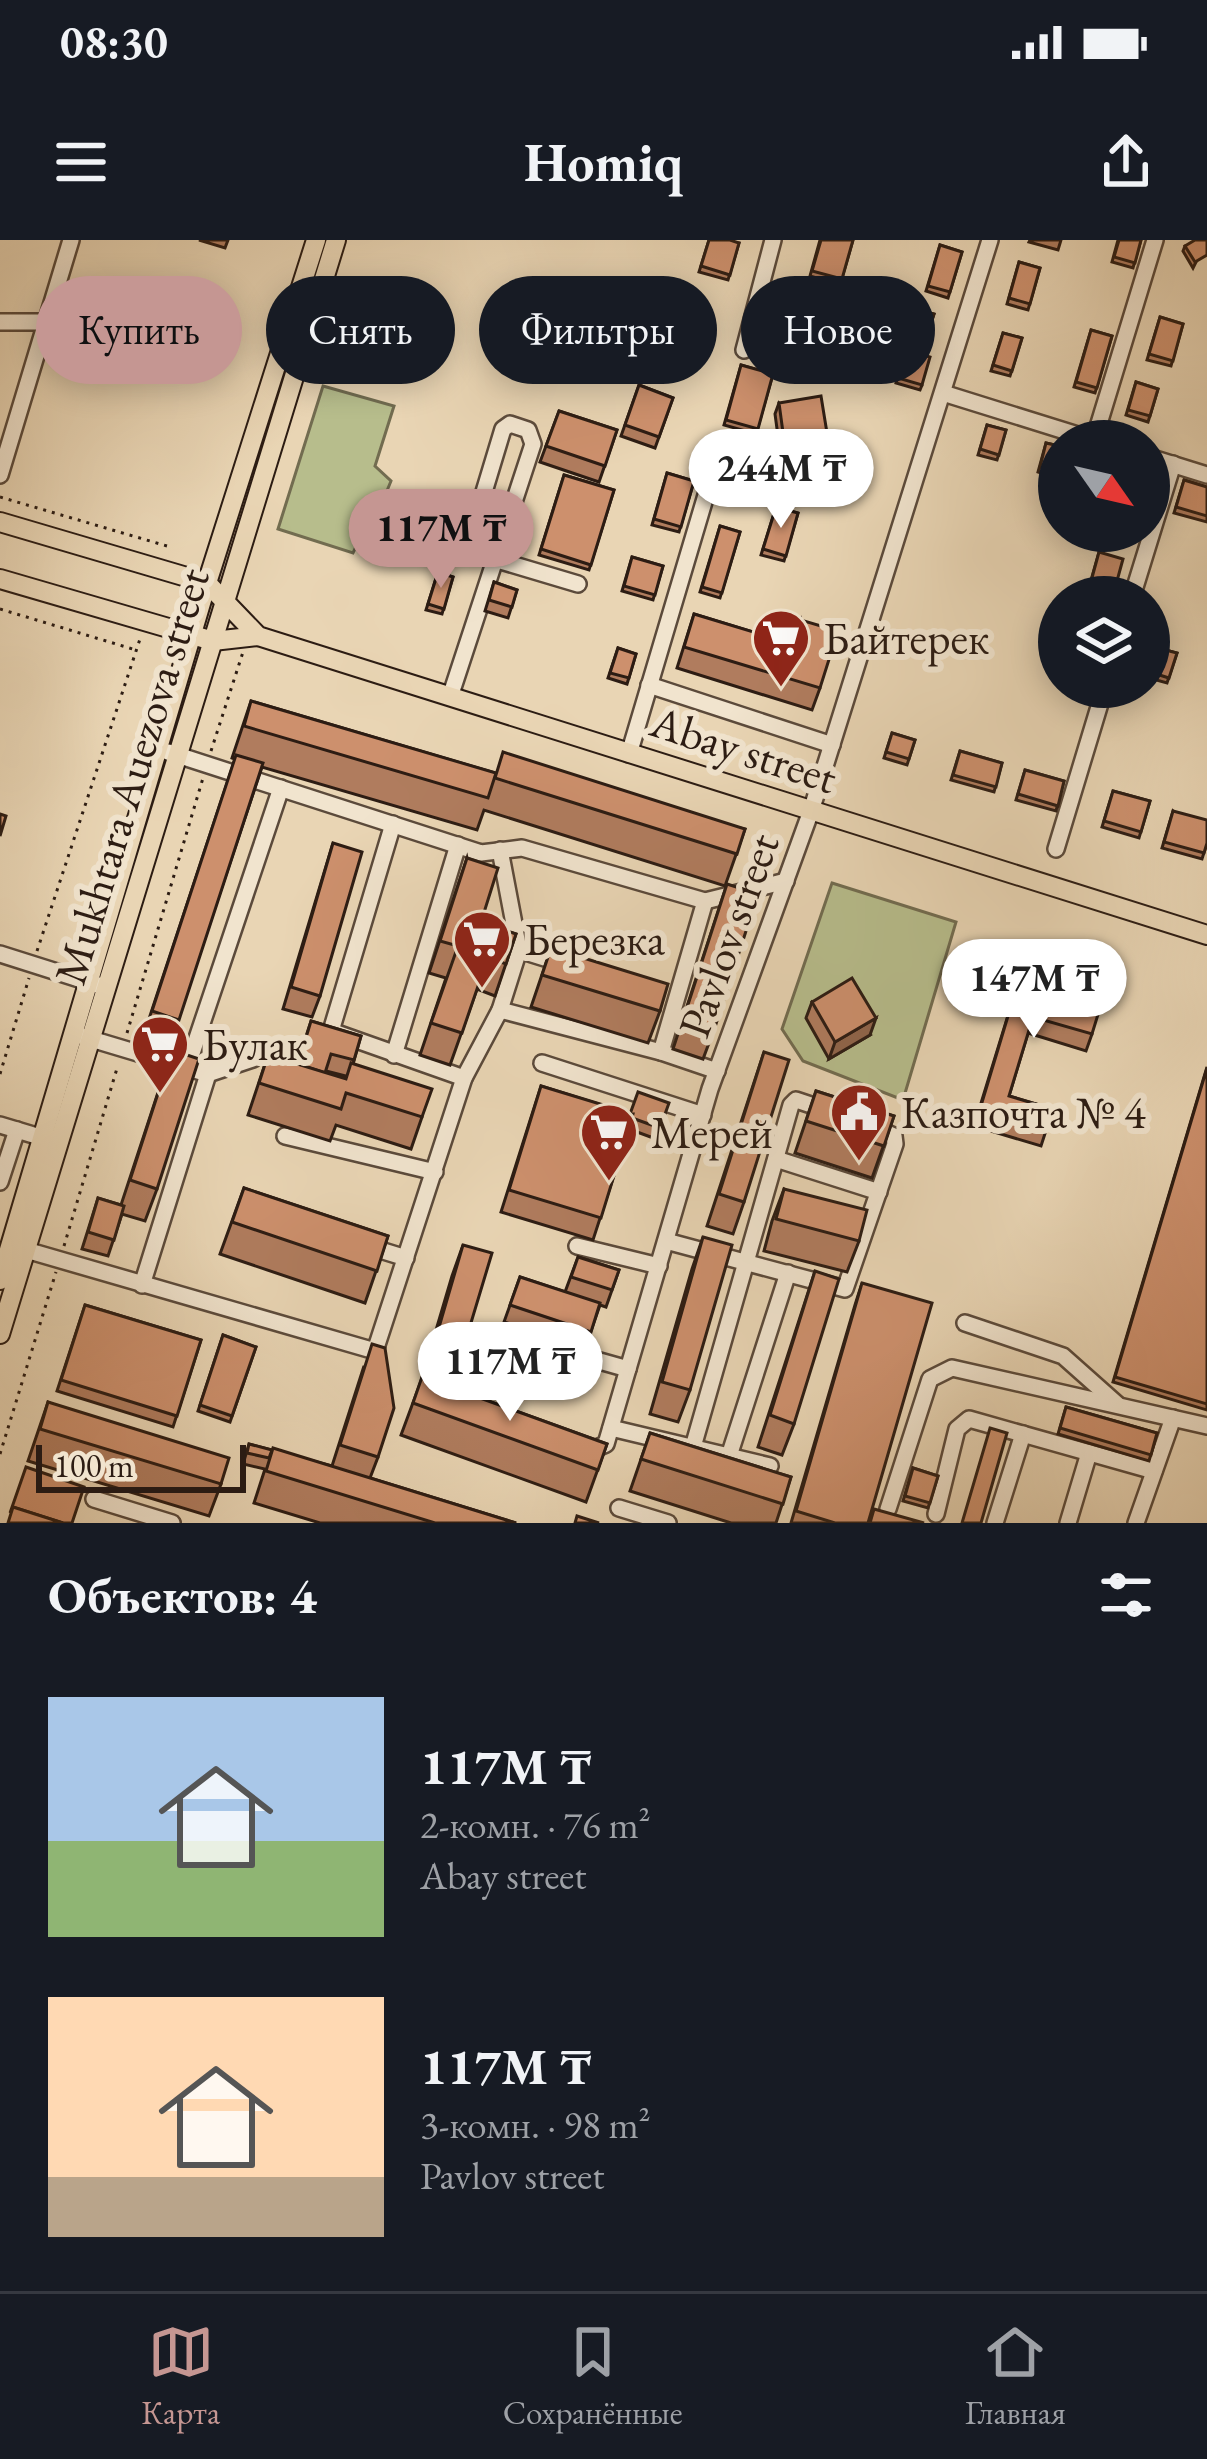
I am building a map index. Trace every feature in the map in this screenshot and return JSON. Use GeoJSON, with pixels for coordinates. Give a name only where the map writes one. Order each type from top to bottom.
{"type":"FeatureCollection","features":[{"type":"Feature","properties":{"kind":"main road","name":"Mukhtara Auezova street"},"geometry":{"type":"LineString","coordinates":[[169,752],[207,583],[316,240]]}},
{"type":"Feature","properties":{"kind":"main road","name":"Mukhtara Auezova street"},"geometry":{"type":"LineString","coordinates":[[0,1280],[51,1140],[169,752],[213,641],[335,240]]}},
{"type":"Feature","properties":{"kind":"main road"},"geometry":{"type":"LineString","coordinates":[[0,522],[207,583],[226,597],[258,636]]}},
{"type":"Feature","properties":{"kind":"main road","name":"Abay street"},"geometry":{"type":"LineString","coordinates":[[0,579],[213,641],[258,636],[1207,935]]}},
{"type":"Feature","properties":{"kind":"main road","name":"Mukhtara Auezova street"},"geometry":{"type":"LineString","coordinates":[[0,1334],[26,1250],[51,1140]]}},
{"type":"Feature","properties":{"kind":"street"},"geometry":{"type":"LineString","coordinates":[[60,276],[71,240]]}},
{"type":"Feature","properties":{"kind":"street"},"geometry":{"type":"LineString","coordinates":[[764,276],[773,240]]}},
{"type":"Feature","properties":{"kind":"street","name":"Pavlov street"},"geometry":{"type":"LineString","coordinates":[[572,1443],[601,1449],[611,1428],[717,1071],[811,812],[990,240]]}},
{"type":"Feature","properties":{"kind":"street"},"geometry":{"type":"LineString","coordinates":[[1102,420],[1155,240]]}},
{"type":"Feature","properties":{"kind":"street"},"geometry":{"type":"LineString","coordinates":[[0,322],[36,322]]}},
{"type":"Feature","properties":{"kind":"street"},"geometry":{"type":"LineString","coordinates":[[0,475],[36,355]]}},
{"type":"Feature","properties":{"kind":"street"},"geometry":{"type":"LineString","coordinates":[[943,392],[1038,422]]}},
{"type":"Feature","properties":{"kind":"street"},"geometry":{"type":"LineString","coordinates":[[450,697],[494,559],[533,444],[519,424],[503,429],[471,524],[477,543],[494,559],[578,584]]}},
{"type":"Feature","properties":{"kind":"street"},"geometry":{"type":"LineString","coordinates":[[1170,463],[1207,475]]}},
{"type":"Feature","properties":{"kind":"street"},"geometry":{"type":"LineString","coordinates":[[1138,576],[1173,464]]}},
{"type":"Feature","properties":{"kind":"street"},"geometry":{"type":"LineString","coordinates":[[629,754],[712,475]]}},
{"type":"Feature","properties":{"kind":"street"},"geometry":{"type":"LineString","coordinates":[[649,685],[832,745]]}},
{"type":"Feature","properties":{"kind":"street"},"geometry":{"type":"LineString","coordinates":[[1055,849],[1099,708]]}},
{"type":"Feature","properties":{"kind":"street"},"geometry":{"type":"LineString","coordinates":[[169,752],[481,853],[522,848],[705,901],[786,881]]}},
{"type":"Feature","properties":{"kind":"street"},"geometry":{"type":"LineString","coordinates":[[187,1067],[281,788]]}},
{"type":"Feature","properties":{"kind":"street"},"geometry":{"type":"LineString","coordinates":[[393,824],[332,1031],[464,1078]]}},
{"type":"Feature","properties":{"kind":"street"},"geometry":{"type":"LineString","coordinates":[[394,1055],[458,845]]}},
{"type":"Feature","properties":{"kind":"street"},"geometry":{"type":"LineString","coordinates":[[26,1250],[375,1352],[464,1078],[500,1010],[519,950],[500,850]]}},
{"type":"Feature","properties":{"kind":"street"},"geometry":{"type":"LineString","coordinates":[[661,1052],[705,901]]}},
{"type":"Feature","properties":{"kind":"street"},"geometry":{"type":"LineString","coordinates":[[519,950],[586,971]]}},
{"type":"Feature","properties":{"kind":"street"},"geometry":{"type":"LineString","coordinates":[[0,954],[98,985]]}},
{"type":"Feature","properties":{"kind":"street"},"geometry":{"type":"LineString","coordinates":[[653,993],[676,1000]]}},
{"type":"Feature","properties":{"kind":"street"},"geometry":{"type":"LineString","coordinates":[[500,1010],[717,1071]]}},
{"type":"Feature","properties":{"kind":"street"},"geometry":{"type":"LineString","coordinates":[[82,1036],[208,1074],[253,1059]]}},
{"type":"Feature","properties":{"kind":"street"},"geometry":{"type":"LineString","coordinates":[[542,1063],[703,1115]]}},
{"type":"Feature","properties":{"kind":"street"},"geometry":{"type":"LineString","coordinates":[[142,1285],[208,1074]]}},
{"type":"Feature","properties":{"kind":"street"},"geometry":{"type":"LineString","coordinates":[[666,1241],[746,1263],[845,1289],[894,1136],[796,1100],[776,1159],[746,1263],[693,1447]]}},
{"type":"Feature","properties":{"kind":"street"},"geometry":{"type":"LineString","coordinates":[[0,1182],[9,1127],[51,1140]]}},
{"type":"Feature","properties":{"kind":"street"},"geometry":{"type":"LineString","coordinates":[[285,1136],[435,1172]]}},
{"type":"Feature","properties":{"kind":"street"},"geometry":{"type":"LineString","coordinates":[[776,1159],[879,1192]]}},
{"type":"Feature","properties":{"kind":"street"},"geometry":{"type":"LineString","coordinates":[[340,1238],[406,1258]]}},
{"type":"Feature","properties":{"kind":"street"},"geometry":{"type":"LineString","coordinates":[[577,1246],[658,1266]]}},
{"type":"Feature","properties":{"kind":"street"},"geometry":{"type":"LineString","coordinates":[[729,1456],[788,1274]]}},
{"type":"Feature","properties":{"kind":"street"},"geometry":{"type":"LineString","coordinates":[[964,1322],[1072,1360],[1119,1406]]}},
{"type":"Feature","properties":{"kind":"street"},"geometry":{"type":"LineString","coordinates":[[505,1419],[474,1406],[468,1395],[482,1345],[500,1333],[628,1369]]}},
{"type":"Feature","properties":{"kind":"street"},"geometry":{"type":"LineString","coordinates":[[888,1509],[930,1379],[952,1368],[1207,1426]]}},
{"type":"Feature","properties":{"kind":"street"},"geometry":{"type":"LineString","coordinates":[[1136,1523],[1173,1418]]}},
{"type":"Feature","properties":{"kind":"street"},"geometry":{"type":"LineString","coordinates":[[936,1514],[963,1422],[1154,1472]]}},
{"type":"Feature","properties":{"kind":"street"},"geometry":{"type":"LineString","coordinates":[[611,1428],[770,1466]]}},
{"type":"Feature","properties":{"kind":"street"},"geometry":{"type":"LineString","coordinates":[[995,1523],[1023,1434]]}},
{"type":"Feature","properties":{"kind":"street"},"geometry":{"type":"LineString","coordinates":[[1068,1523],[1089,1453]]}},
{"type":"Feature","properties":{"kind":"street"},"geometry":{"type":"LineString","coordinates":[[94,1499],[172,1523]]}},
{"type":"Feature","properties":{"kind":"street"},"geometry":{"type":"LineString","coordinates":[[619,1508],[668,1523]]}},
{"type":"Feature","properties":{"kind":"path"},"geometry":{"type":"LineString","coordinates":[[0,497],[167,546]]}},
{"type":"Feature","properties":{"kind":"path"},"geometry":{"type":"LineString","coordinates":[[0,609],[136,651]]}},
{"type":"Feature","properties":{"kind":"path"},"geometry":{"type":"LineString","coordinates":[[0,1074],[146,622]]}},
{"type":"Feature","properties":{"kind":"green space"},"geometry":{"type":"Polygon","coordinates":[[[323,386],[394,406],[375,466],[391,481],[384,498],[364,502],[358,519],[363,532],[353,553],[278,529],[323,386]]]}},
{"type":"Feature","properties":{"kind":"green space"},"geometry":{"type":"Polygon","coordinates":[[[832,883],[956,922],[903,1100],[803,1061],[782,1029],[832,883]]]}},
{"type":"Feature","properties":{"kind":"building"},"geometry":{"type":"Polygon","coordinates":[[[709,240],[739,243],[730,275],[701,266],[709,240]]]}},
{"type":"Feature","properties":{"kind":"building"},"geometry":{"type":"Polygon","coordinates":[[[821,240],[853,240],[843,276],[812,271],[821,240]]]}},
{"type":"Feature","properties":{"kind":"building"},"geometry":{"type":"Polygon","coordinates":[[[1119,240],[1141,240],[1135,263],[1114,257],[1119,240]]]}},
{"type":"Feature","properties":{"kind":"building"},"geometry":{"type":"Polygon","coordinates":[[[1207,240],[1207,255],[1195,262],[1185,246],[1207,240]]]}},
{"type":"Feature","properties":{"kind":"building"},"geometry":{"type":"Polygon","coordinates":[[[940,245],[962,252],[950,292],[935,288],[935,276],[931,276],[940,245]]]}},
{"type":"Feature","properties":{"kind":"building"},"geometry":{"type":"Polygon","coordinates":[[[1019,262],[1040,268],[1030,304],[1009,298],[1019,262]]]}},
{"type":"Feature","properties":{"kind":"building"},"geometry":{"type":"Polygon","coordinates":[[[1160,317],[1183,324],[1173,361],[1149,354],[1160,317]]]}},
{"type":"Feature","properties":{"kind":"building"},"geometry":{"type":"Polygon","coordinates":[[[1091,330],[1112,336],[1097,388],[1076,382],[1091,330]]]}},
{"type":"Feature","properties":{"kind":"building"},"geometry":{"type":"Polygon","coordinates":[[[1003,333],[1022,338],[1012,371],[993,365],[1003,333]]]}},
{"type":"Feature","properties":{"kind":"building"},"geometry":{"type":"Polygon","coordinates":[[[741,365],[741,384],[770,384],[758,429],[726,420],[741,365]]]}},
{"type":"Feature","properties":{"kind":"building"},"geometry":{"type":"Polygon","coordinates":[[[1136,382],[1158,389],[1150,416],[1128,410],[1136,382]]]}},
{"type":"Feature","properties":{"kind":"building"},"geometry":{"type":"Polygon","coordinates":[[[639,385],[673,398],[659,437],[625,425],[639,385]]]}},
{"type":"Feature","properties":{"kind":"building"},"geometry":{"type":"Polygon","coordinates":[[[821,396],[827,433],[784,440],[779,403],[821,396]]]}},
{"type":"Feature","properties":{"kind":"building"},"geometry":{"type":"Polygon","coordinates":[[[559,411],[617,430],[605,466],[546,446],[559,411]]]}},
{"type":"Feature","properties":{"kind":"building"},"geometry":{"type":"Polygon","coordinates":[[[987,425],[1006,430],[999,455],[980,449],[987,425]]]}},
{"type":"Feature","properties":{"kind":"building"},"geometry":{"type":"Polygon","coordinates":[[[818,449],[835,454],[821,496],[804,491],[818,449]]]}},
{"type":"Feature","properties":{"kind":"building"},"geometry":{"type":"Polygon","coordinates":[[[667,473],[694,481],[681,527],[654,519],[667,473]]]}},
{"type":"Feature","properties":{"kind":"building"},"geometry":{"type":"Polygon","coordinates":[[[564,475],[614,490],[591,565],[541,549],[564,475]]]}},
{"type":"Feature","properties":{"kind":"building"},"geometry":{"type":"Polygon","coordinates":[[[1184,480],[1207,487],[1207,516],[1176,507],[1184,480]]]}},
{"type":"Feature","properties":{"kind":"building"},"geometry":{"type":"Polygon","coordinates":[[[776,507],[798,513],[786,556],[763,549],[776,507]]]}},
{"type":"Feature","properties":{"kind":"building"},"geometry":{"type":"Polygon","coordinates":[[[720,526],[740,532],[722,593],[702,587],[720,526]]]}},
{"type":"Feature","properties":{"kind":"building"},"geometry":{"type":"Polygon","coordinates":[[[1099,552],[1123,559],[1118,576],[1092,576],[1099,552]]]}},
{"type":"Feature","properties":{"kind":"building"},"geometry":{"type":"Polygon","coordinates":[[[632,557],[663,566],[655,595],[624,586],[632,557]]]}},
{"type":"Feature","properties":{"kind":"building"},"geometry":{"type":"Polygon","coordinates":[[[438,572],[453,577],[444,609],[428,604],[438,572]]]}},
{"type":"Feature","properties":{"kind":"building"},"geometry":{"type":"Polygon","coordinates":[[[494,582],[517,590],[512,607],[489,600],[494,582]]]}},
{"type":"Feature","properties":{"kind":"building"},"geometry":{"type":"Polygon","coordinates":[[[694,614],[793,644],[801,620],[838,631],[820,688],[684,647],[694,614]]]}},
{"type":"Feature","properties":{"kind":"building"},"geometry":{"type":"Polygon","coordinates":[[[618,648],[636,654],[629,678],[610,673],[618,648]]]}},
{"type":"Feature","properties":{"kind":"building"},"geometry":{"type":"Polygon","coordinates":[[[251,701],[496,773],[488,798],[244,726],[251,701]]]}},
{"type":"Feature","properties":{"kind":"building"},"geometry":{"type":"Polygon","coordinates":[[[892,733],[915,740],[909,759],[886,752],[892,733]]]}},
{"type":"Feature","properties":{"kind":"building"},"geometry":{"type":"Polygon","coordinates":[[[960,751],[1002,763],[996,787],[953,775],[960,751]]]}},
{"type":"Feature","properties":{"kind":"building"},"geometry":{"type":"Polygon","coordinates":[[[503,752],[745,829],[737,854],[495,778],[503,752]]]}},
{"type":"Feature","properties":{"kind":"building"},"geometry":{"type":"Polygon","coordinates":[[[236,755],[263,763],[179,1020],[152,1011],[236,755]]]}},
{"type":"Feature","properties":{"kind":"building"},"geometry":{"type":"Polygon","coordinates":[[[1025,770],[1064,781],[1058,806],[1018,794],[1025,770]]]}},
{"type":"Feature","properties":{"kind":"building"},"geometry":{"type":"Polygon","coordinates":[[[1113,791],[1150,801],[1141,832],[1104,821],[1113,791]]]}},
{"type":"Feature","properties":{"kind":"building"},"geometry":{"type":"Polygon","coordinates":[[[1173,811],[1207,820],[1204,853],[1164,842],[1173,811]]]}},
{"type":"Feature","properties":{"kind":"building"},"geometry":{"type":"Polygon","coordinates":[[[333,843],[362,852],[320,996],[291,987],[333,843]]]}},
{"type":"Feature","properties":{"kind":"building"},"geometry":{"type":"Polygon","coordinates":[[[467,858],[498,868],[481,922],[516,934],[506,964],[488,957],[462,1033],[431,1023],[458,946],[440,941],[467,858]]]}},
{"type":"Feature","properties":{"kind":"building"},"geometry":{"type":"Polygon","coordinates":[[[727,884],[758,894],[715,1027],[684,1017],[727,884]]]}},
{"type":"Feature","properties":{"kind":"building"},"geometry":{"type":"Polygon","coordinates":[[[551,948],[668,984],[660,1011],[542,975],[551,948]]]}},
{"type":"Feature","properties":{"kind":"building"},"geometry":{"type":"Polygon","coordinates":[[[1021,973],[1103,998],[1092,1034],[1033,1017],[1009,1096],[1053,1109],[1047,1129],[980,1109],[1021,973]]]}},
{"type":"Feature","properties":{"kind":"building"},"geometry":{"type":"Polygon","coordinates":[[[852,978],[876,1018],[835,1042],[812,1002],[852,978]]]}},
{"type":"Feature","properties":{"kind":"building"},"geometry":{"type":"Polygon","coordinates":[[[311,1021],[361,1036],[354,1060],[331,1054],[325,1073],[298,1064],[311,1021]]]}},
{"type":"Feature","properties":{"kind":"building"},"geometry":{"type":"Polygon","coordinates":[[[172,1050],[199,1059],[157,1189],[130,1180],[172,1050]]]}},
{"type":"Feature","properties":{"kind":"building"},"geometry":{"type":"Polygon","coordinates":[[[764,1052],[789,1060],[744,1202],[719,1194],[764,1052]]]}},
{"type":"Feature","properties":{"kind":"building"},"geometry":{"type":"Polygon","coordinates":[[[268,1055],[346,1079],[351,1063],[432,1089],[422,1117],[346,1093],[341,1109],[259,1083],[268,1055]]]}},
{"type":"Feature","properties":{"kind":"building"},"geometry":{"type":"Polygon","coordinates":[[[1207,1068],[1207,1404],[1115,1377],[1207,1068]]]}},
{"type":"Feature","properties":{"kind":"building"},"geometry":{"type":"Polygon","coordinates":[[[541,1086],[633,1114],[601,1218],[509,1190],[541,1086]]]}},
{"type":"Feature","properties":{"kind":"building"},"geometry":{"type":"Polygon","coordinates":[[[816,1091],[894,1116],[884,1146],[806,1121],[816,1091]]]}},
{"type":"Feature","properties":{"kind":"building"},"geometry":{"type":"Polygon","coordinates":[[[638,1092],[669,1103],[660,1128],[632,1118],[638,1092]]]}},
{"type":"Feature","properties":{"kind":"building"},"geometry":{"type":"Polygon","coordinates":[[[244,1188],[388,1236],[377,1271],[232,1222],[244,1188]]]}},
{"type":"Feature","properties":{"kind":"building"},"geometry":{"type":"Polygon","coordinates":[[[784,1189],[867,1210],[859,1241],[776,1219],[784,1189]]]}},
{"type":"Feature","properties":{"kind":"building"},"geometry":{"type":"Polygon","coordinates":[[[98,1198],[124,1206],[114,1240],[88,1232],[98,1198]]]}},
{"type":"Feature","properties":{"kind":"building"},"geometry":{"type":"Polygon","coordinates":[[[703,1237],[732,1245],[690,1390],[662,1382],[703,1237]]]}},
{"type":"Feature","properties":{"kind":"building"},"geometry":{"type":"Polygon","coordinates":[[[463,1245],[492,1253],[458,1366],[430,1358],[463,1245]]]}},
{"type":"Feature","properties":{"kind":"building"},"geometry":{"type":"Polygon","coordinates":[[[578,1257],[619,1270],[612,1290],[571,1277],[578,1257]]]}},
{"type":"Feature","properties":{"kind":"building"},"geometry":{"type":"Polygon","coordinates":[[[815,1271],[839,1279],[794,1424],[770,1415],[815,1271]]]}},
{"type":"Feature","properties":{"kind":"building"},"geometry":{"type":"Polygon","coordinates":[[[520,1277],[600,1303],[591,1332],[510,1305],[520,1277]]]}},
{"type":"Feature","properties":{"kind":"building"},"geometry":{"type":"Polygon","coordinates":[[[862,1283],[932,1303],[868,1523],[835,1523],[796,1511],[862,1283]]]}},
{"type":"Feature","properties":{"kind":"building"},"geometry":{"type":"Polygon","coordinates":[[[85,1305],[201,1340],[177,1416],[61,1380],[85,1305]]]}},
{"type":"Feature","properties":{"kind":"building"},"geometry":{"type":"Polygon","coordinates":[[[223,1335],[256,1347],[232,1416],[200,1405],[223,1335]]]}},
{"type":"Feature","properties":{"kind":"building"},"geometry":{"type":"Polygon","coordinates":[[[372,1344],[385,1348],[394,1408],[378,1457],[340,1445],[372,1344]]]}},
{"type":"Feature","properties":{"kind":"building"},"geometry":{"type":"Polygon","coordinates":[[[422,1377],[607,1444],[598,1470],[413,1403],[422,1377]]]}},
{"type":"Feature","properties":{"kind":"building"},"geometry":{"type":"Polygon","coordinates":[[[48,1402],[229,1458],[221,1484],[40,1429],[48,1402]]]}},
{"type":"Feature","properties":{"kind":"building"},"geometry":{"type":"Polygon","coordinates":[[[1066,1407],[1157,1433],[1151,1455],[1060,1428],[1066,1407]]]}},
{"type":"Feature","properties":{"kind":"building"},"geometry":{"type":"Polygon","coordinates":[[[990,1428],[1007,1433],[981,1523],[962,1523],[990,1428]]]}},
{"type":"Feature","properties":{"kind":"building"},"geometry":{"type":"Polygon","coordinates":[[[650,1433],[791,1477],[783,1504],[641,1459],[650,1433]]]}},
{"type":"Feature","properties":{"kind":"building"},"geometry":{"type":"Polygon","coordinates":[[[249,1444],[272,1450],[269,1458],[247,1453],[249,1444]]]}},
{"type":"Feature","properties":{"kind":"building"},"geometry":{"type":"Polygon","coordinates":[[[273,1448],[516,1523],[435,1523],[266,1471],[273,1448]]]}},
{"type":"Feature","properties":{"kind":"building"},"geometry":{"type":"Polygon","coordinates":[[[26,1467],[84,1487],[72,1523],[13,1507],[10,1513],[26,1467]]]}},
{"type":"Feature","properties":{"kind":"building"},"geometry":{"type":"Polygon","coordinates":[[[913,1468],[938,1476],[930,1503],[905,1496],[913,1468]]]}},
{"type":"Feature","properties":{"kind":"building"},"geometry":{"type":"Polygon","coordinates":[[[13,1507],[63,1523],[8,1523],[13,1507]]]}},
{"type":"Feature","properties":{"kind":"building"},"geometry":{"type":"Polygon","coordinates":[[[874,1509],[924,1523],[870,1523],[874,1509]]]}},
{"type":"Feature","properties":{"kind":"place","name":"Байтерек"},"geometry":{"type":"Point","coordinates":[781,689]}},
{"type":"Feature","properties":{"kind":"place","name":"Березка"},"geometry":{"type":"Point","coordinates":[482,990]}},
{"type":"Feature","properties":{"kind":"place","name":"Булак"},"geometry":{"type":"Point","coordinates":[160,1095]}},
{"type":"Feature","properties":{"kind":"place","name":"Казпочта № 4"},"geometry":{"type":"Point","coordinates":[859,1163]}},
{"type":"Feature","properties":{"kind":"place","name":"Мерей"},"geometry":{"type":"Point","coordinates":[609,1183]}}]}
